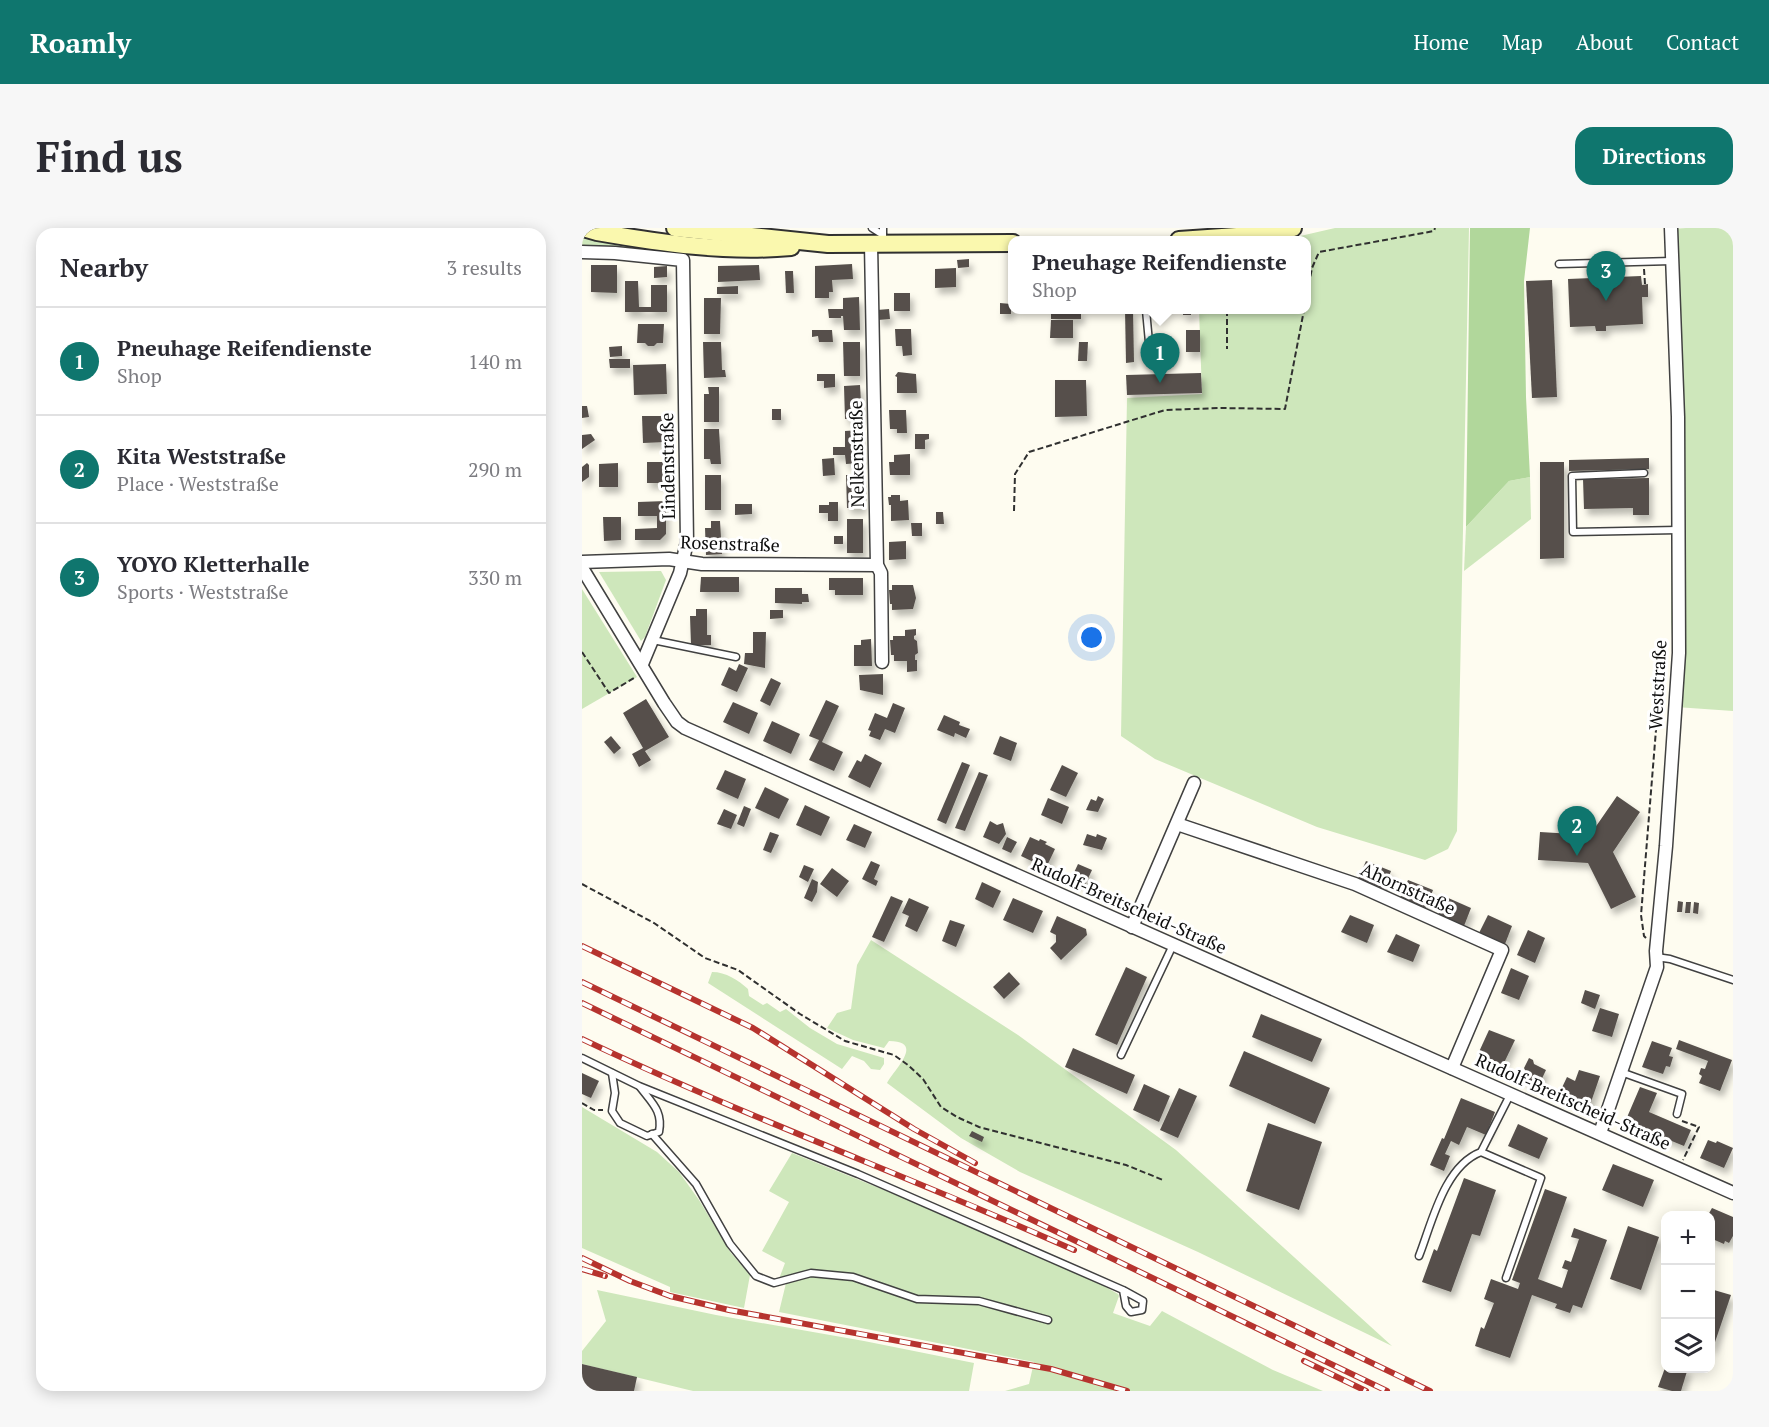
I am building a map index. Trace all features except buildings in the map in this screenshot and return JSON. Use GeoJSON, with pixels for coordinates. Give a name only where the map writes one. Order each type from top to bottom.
{"type":"FeatureCollection","features":[{"type":"Feature","properties":{"kind":"main road"},"geometry":{"type":"LineString","coordinates":[[583,228],[698,248],[771,249],[828,244],[878,236],[1008,243]]}},
{"type":"Feature","properties":{"kind":"main road"},"geometry":{"type":"LineString","coordinates":[[675,228],[828,244]]}},
{"type":"Feature","properties":{"kind":"main road"},"geometry":{"type":"LineString","coordinates":[[1237,236],[1293,228]]}},
{"type":"Feature","properties":{"kind":"street","name":"Weststraße"},"geometry":{"type":"LineString","coordinates":[[1600,1134],[1657,967],[1656,954],[1666,846],[1678,653],[1678,417],[1671,228]]}},
{"type":"Feature","properties":{"kind":"street","name":"Nelkenstraße"},"geometry":{"type":"LineString","coordinates":[[878,236],[877,564],[881,573],[882,662]]}},
{"type":"Feature","properties":{"kind":"street","name":"Lindenstraße"},"geometry":{"type":"LineString","coordinates":[[582,252],[682,260],[687,542],[684,561],[652,640],[644,668]]}},
{"type":"Feature","properties":{"kind":"street","name":"Rosenstraße"},"geometry":{"type":"LineString","coordinates":[[582,562],[669,560],[702,564],[877,564]]}},
{"type":"Feature","properties":{"kind":"street","name":"Rudolf-Breitscheid-Straße"},"geometry":{"type":"LineString","coordinates":[[582,568],[677,722],[685,728],[1733,1193]]}},
{"type":"Feature","properties":{"kind":"street"},"geometry":{"type":"LineString","coordinates":[[1132,927],[1194,783]]}},
{"type":"Feature","properties":{"kind":"street","name":"Ahornstraße"},"geometry":{"type":"LineString","coordinates":[[1177,824],[1355,884],[1502,950],[1452,1068]]}},
{"type":"Feature","properties":{"kind":"lane"},"geometry":{"type":"LineString","coordinates":[[1559,264],[1672,261]]}},
{"type":"Feature","properties":{"kind":"lane"},"geometry":{"type":"LineString","coordinates":[[1146,314],[1151,364]]}},
{"type":"Feature","properties":{"kind":"lane"},"geometry":{"type":"LineString","coordinates":[[1644,473],[1572,476],[1573,532],[1678,531]]}},
{"type":"Feature","properties":{"kind":"lane"},"geometry":{"type":"LineString","coordinates":[[652,640],[736,657]]}},
{"type":"Feature","properties":{"kind":"lane"},"geometry":{"type":"LineString","coordinates":[[1120,1055],[1173,945]]}},
{"type":"Feature","properties":{"kind":"lane"},"geometry":{"type":"LineString","coordinates":[[1656,954],[1733,980]]}},
{"type":"Feature","properties":{"kind":"lane"},"geometry":{"type":"LineString","coordinates":[[582,1058],[639,1086],[858,1174],[1123,1290]]}},
{"type":"Feature","properties":{"kind":"lane"},"geometry":{"type":"LineString","coordinates":[[1621,1072],[1682,1094],[1677,1114]]}},
{"type":"Feature","properties":{"kind":"lane"},"geometry":{"type":"LineString","coordinates":[[612,1073],[615,1093],[612,1111],[620,1123],[647,1136],[659,1132],[661,1122],[658,1110],[639,1086]]}},
{"type":"Feature","properties":{"kind":"lane"},"geometry":{"type":"LineString","coordinates":[[1419,1256],[1446,1187],[1462,1164],[1481,1152],[1511,1094]]}},
{"type":"Feature","properties":{"kind":"lane"},"geometry":{"type":"LineString","coordinates":[[652,1134],[696,1184],[730,1245],[756,1276],[774,1283],[811,1273],[853,1277],[917,1299],[979,1301],[1048,1320]]}},
{"type":"Feature","properties":{"kind":"lane"},"geometry":{"type":"LineString","coordinates":[[1481,1152],[1541,1178],[1506,1278]]}},
{"type":"Feature","properties":{"kind":"path"},"geometry":{"type":"LineString","coordinates":[[1311,273],[1319,252],[1434,231],[1435,228]]}},
{"type":"Feature","properties":{"kind":"path"},"geometry":{"type":"LineString","coordinates":[[1644,262],[1645,284]]}},
{"type":"Feature","properties":{"kind":"path"},"geometry":{"type":"LineString","coordinates":[[1227,314],[1227,349]]}},
{"type":"Feature","properties":{"kind":"path"},"geometry":{"type":"LineString","coordinates":[[1014,511],[1015,474],[1029,452],[1165,410],[1221,408],[1285,410],[1303,314]]}},
{"type":"Feature","properties":{"kind":"path"},"geometry":{"type":"LineString","coordinates":[[582,652],[609,693],[644,668]]}},
{"type":"Feature","properties":{"kind":"path"},"geometry":{"type":"LineString","coordinates":[[1656,954],[1644,936],[1641,915],[1658,705],[1667,680]]}},
{"type":"Feature","properties":{"kind":"path"},"geometry":{"type":"LineString","coordinates":[[582,884],[654,923],[705,958],[738,970],[800,1014],[845,1041],[894,1055],[923,1079],[941,1107],[957,1117],[979,1126],[1126,1165],[1163,1180]]}},
{"type":"Feature","properties":{"kind":"path"},"geometry":{"type":"LineString","coordinates":[[582,1103],[594,1110],[612,1111]]}},
{"type":"Feature","properties":{"kind":"path"},"geometry":{"type":"LineString","coordinates":[[1677,1114],[1679,1119],[1699,1127],[1679,1169]]}},
{"type":"Feature","properties":{"kind":"green space"},"geometry":{"type":"Polygon","coordinates":[[[1335,228],[1469,228],[1457,831],[1448,849],[1425,860],[1317,827],[1155,759],[1121,736],[1127,398],[1202,394],[1199,314],[1311,314],[1311,236],[1300,236],[1335,228]]]}},
{"type":"Feature","properties":{"kind":"green space"},"geometry":{"type":"Polygon","coordinates":[[[1470,228],[1530,228],[1524,281],[1530,477],[1509,481],[1466,527],[1470,228]]]}},
{"type":"Feature","properties":{"kind":"green space"},"geometry":{"type":"Polygon","coordinates":[[[1733,228],[1733,711],[1676,707],[1671,622],[1671,229],[1733,228]]]}},
{"type":"Feature","properties":{"kind":"green space"},"geometry":{"type":"Polygon","coordinates":[[[582,235],[687,250],[683,254],[582,246],[582,235]]]}},
{"type":"Feature","properties":{"kind":"green space"},"geometry":{"type":"Polygon","coordinates":[[[1530,477],[1531,519],[1464,571],[1466,527],[1509,481],[1530,477]]]}},
{"type":"Feature","properties":{"kind":"green space"},"geometry":{"type":"Polygon","coordinates":[[[661,571],[666,580],[645,637],[641,641],[599,572],[661,571]]]}},
{"type":"Feature","properties":{"kind":"green space"},"geometry":{"type":"Polygon","coordinates":[[[582,589],[637,677],[582,709],[582,589]]]}},
{"type":"Feature","properties":{"kind":"green space"},"geometry":{"type":"Polygon","coordinates":[[[871,940],[1018,1035],[1176,1150],[1392,1346],[1198,1252],[1020,1172],[961,1138],[887,1083],[905,1057],[905,1046],[900,1042],[889,1041],[884,1048],[853,1040],[827,1028],[837,1013],[851,1009],[857,965],[871,940]]]}},
{"type":"Feature","properties":{"kind":"green space"},"geometry":{"type":"Polygon","coordinates":[[[712,972],[732,977],[748,989],[749,996],[763,1005],[767,1003],[780,1012],[786,1009],[810,1028],[837,1044],[884,1058],[884,1064],[880,1070],[871,1069],[864,1061],[852,1056],[842,1069],[708,983],[712,972]]]}},
{"type":"Feature","properties":{"kind":"green space"},"geometry":{"type":"Polygon","coordinates":[[[582,1107],[657,1152],[679,1172],[731,1253],[750,1275],[744,1308],[670,1292],[670,1287],[582,1248],[582,1107]]]}},
{"type":"Feature","properties":{"kind":"green space"},"geometry":{"type":"Polygon","coordinates":[[[792,1153],[959,1220],[1090,1278],[1118,1294],[1113,1313],[1150,1326],[1162,1311],[1273,1370],[1323,1391],[1005,1391],[1029,1384],[1034,1362],[779,1312],[787,1279],[779,1279],[785,1263],[762,1251],[789,1202],[769,1191],[792,1153]]]}},
{"type":"Feature","properties":{"kind":"green space"},"geometry":{"type":"Polygon","coordinates":[[[597,1290],[716,1315],[974,1363],[969,1391],[693,1391],[582,1364],[582,1351],[606,1321],[597,1290]]]}},
{"type":"Feature","properties":{"kind":"railway"},"geometry":{"type":"LineString","coordinates":[[582,946],[753,1028],[914,1129],[975,1163]]}},
{"type":"Feature","properties":{"kind":"railway"},"geometry":{"type":"LineString","coordinates":[[582,982],[1430,1391]]}},
{"type":"Feature","properties":{"kind":"railway"},"geometry":{"type":"LineString","coordinates":[[582,1003],[1387,1391]]}},
{"type":"Feature","properties":{"kind":"railway"},"geometry":{"type":"LineString","coordinates":[[582,1039],[704,1094],[1074,1250]]}},
{"type":"Feature","properties":{"kind":"railway"},"geometry":{"type":"LineString","coordinates":[[582,1258],[630,1281],[670,1296],[729,1310],[1051,1369],[1127,1391]]}},
{"type":"Feature","properties":{"kind":"railway"},"geometry":{"type":"LineString","coordinates":[[582,1269],[605,1276]]}},
{"type":"Feature","properties":{"kind":"railway"},"geometry":{"type":"LineString","coordinates":[[1304,1361],[1366,1391]]}},
{"type":"Feature","properties":{"kind":"place","name":"YOYO Kletterhalle"},"geometry":{"type":"Point","coordinates":[1606,301]}},
{"type":"Feature","properties":{"kind":"place","name":"Pneuhage Reifendienste"},"geometry":{"type":"Point","coordinates":[1160,383]}},
{"type":"Feature","properties":{"kind":"place","name":"Kita Weststraße"},"geometry":{"type":"Point","coordinates":[1577,856]}}]}
